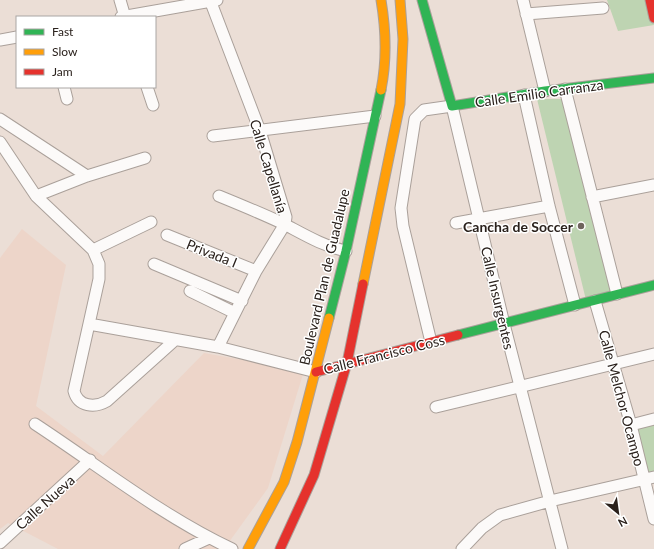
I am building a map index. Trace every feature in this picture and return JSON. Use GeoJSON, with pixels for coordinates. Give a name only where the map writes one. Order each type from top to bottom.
{"type":"FeatureCollection","features":[{"type":"Feature","properties":{"kind":"main road","name":"Boulevard Plan de Guadalupe"},"geometry":{"type":"LineString","coordinates":[[248,549],[284,482],[297,442],[316,372],[346,251],[384,74],[386,24],[381,0]]}},
{"type":"Feature","properties":{"kind":"main road"},"geometry":{"type":"LineString","coordinates":[[280,549],[314,475],[347,363],[400,104],[403,39],[400,0]]}},
{"type":"Feature","properties":{"kind":"main road","name":"Calle Insurgentes"},"geometry":{"type":"LineString","coordinates":[[422,0],[452,106]]}},
{"type":"Feature","properties":{"kind":"main road"},"geometry":{"type":"LineString","coordinates":[[650,0],[654,18]]}},
{"type":"Feature","properties":{"kind":"main road","name":"Calle Emilio Carranza"},"geometry":{"type":"LineString","coordinates":[[452,106],[545,91],[654,78]]}},
{"type":"Feature","properties":{"kind":"main road","name":"Calle Francisco Coss"},"geometry":{"type":"LineString","coordinates":[[316,372],[654,285]]}},
{"type":"Feature","properties":{"kind":"street"},"geometry":{"type":"LineString","coordinates":[[120,0],[124,16]]}},
{"type":"Feature","properties":{"kind":"street"},"geometry":{"type":"LineString","coordinates":[[129,16],[212,0]]}},
{"type":"Feature","properties":{"kind":"street","name":"Calle Capellanía"},"geometry":{"type":"LineString","coordinates":[[212,0],[260,131],[284,208],[285,224],[256,271],[218,347]]}},
{"type":"Feature","properties":{"kind":"street"},"geometry":{"type":"LineString","coordinates":[[523,0],[545,91]]}},
{"type":"Feature","properties":{"kind":"street"},"geometry":{"type":"LineString","coordinates":[[526,14],[602,8]]}},
{"type":"Feature","properties":{"kind":"street"},"geometry":{"type":"LineString","coordinates":[[0,40],[16,37]]}},
{"type":"Feature","properties":{"kind":"street"},"geometry":{"type":"LineString","coordinates":[[64,88],[67,99]]}},
{"type":"Feature","properties":{"kind":"street"},"geometry":{"type":"LineString","coordinates":[[147,88],[153,104]]}},
{"type":"Feature","properties":{"kind":"street"},"geometry":{"type":"LineString","coordinates":[[565,89],[618,294]]}},
{"type":"Feature","properties":{"kind":"street"},"geometry":{"type":"LineString","coordinates":[[524,95],[549,206],[575,305]]}},
{"type":"Feature","properties":{"kind":"street","name":"Calle Emilio Carranza"},"geometry":{"type":"LineString","coordinates":[[431,342],[403,226],[401,208],[412,127],[418,114],[424,110],[452,106]]}},
{"type":"Feature","properties":{"kind":"street","name":"Calle Insurgentes"},"geometry":{"type":"LineString","coordinates":[[452,106],[504,324],[562,549]]}},
{"type":"Feature","properties":{"kind":"street"},"geometry":{"type":"LineString","coordinates":[[213,136],[375,116]]}},
{"type":"Feature","properties":{"kind":"street"},"geometry":{"type":"LineString","coordinates":[[0,119],[88,176]]}},
{"type":"Feature","properties":{"kind":"street"},"geometry":{"type":"LineString","coordinates":[[0,142],[36,196],[93,250],[99,264],[99,279],[74,391],[76,397],[83,403],[92,405],[100,406],[107,402],[174,340]]}},
{"type":"Feature","properties":{"kind":"street"},"geometry":{"type":"LineString","coordinates":[[36,196],[88,176],[145,158]]}},
{"type":"Feature","properties":{"kind":"street"},"geometry":{"type":"LineString","coordinates":[[592,197],[654,185]]}},
{"type":"Feature","properties":{"kind":"street"},"geometry":{"type":"LineString","coordinates":[[219,196],[285,224],[311,240],[346,251]]}},
{"type":"Feature","properties":{"kind":"street"},"geometry":{"type":"LineString","coordinates":[[456,223],[549,206]]}},
{"type":"Feature","properties":{"kind":"street"},"geometry":{"type":"LineString","coordinates":[[93,250],[151,222]]}},
{"type":"Feature","properties":{"kind":"street","name":"Privada I"},"geometry":{"type":"LineString","coordinates":[[167,235],[256,271]]}},
{"type":"Feature","properties":{"kind":"street"},"geometry":{"type":"LineString","coordinates":[[154,264],[242,301]]}},
{"type":"Feature","properties":{"kind":"street"},"geometry":{"type":"LineString","coordinates":[[190,291],[235,313]]}},
{"type":"Feature","properties":{"kind":"street","name":"Calle Melchor Ocampo"},"geometry":{"type":"LineString","coordinates":[[595,300],[631,425],[649,478],[654,519]]}},
{"type":"Feature","properties":{"kind":"street","name":"Calle Francisco Coss"},"geometry":{"type":"LineString","coordinates":[[89,324],[218,347],[316,372]]}},
{"type":"Feature","properties":{"kind":"street"},"geometry":{"type":"LineString","coordinates":[[436,407],[654,354]]}},
{"type":"Feature","properties":{"kind":"street"},"geometry":{"type":"LineString","coordinates":[[631,425],[654,419]]}},
{"type":"Feature","properties":{"kind":"street"},"geometry":{"type":"LineString","coordinates":[[35,424],[148,500],[209,538],[232,549]]}},
{"type":"Feature","properties":{"kind":"street","name":"Calle Nueva"},"geometry":{"type":"LineString","coordinates":[[0,543],[90,460]]}},
{"type":"Feature","properties":{"kind":"street"},"geometry":{"type":"LineString","coordinates":[[462,549],[482,528],[500,515],[550,501],[649,478]]}},
{"type":"Feature","properties":{"kind":"street"},"geometry":{"type":"LineString","coordinates":[[185,549],[209,538]]}},
{"type":"Feature","properties":{"kind":"shaded area"},"geometry":{"type":"Polygon","coordinates":[[[22,229],[66,265],[36,406],[103,456],[204,353],[304,371],[268,488],[224,549],[58,549],[8,523],[0,529],[0,258],[22,229]]]}},
{"type":"Feature","properties":{"kind":"green space"},"geometry":{"type":"Polygon","coordinates":[[[607,0],[650,0],[654,25],[618,31],[607,0]]]}},
{"type":"Feature","properties":{"kind":"green space"},"geometry":{"type":"Polygon","coordinates":[[[537,99],[564,99],[612,292],[586,300],[537,99]]]}},
{"type":"Feature","properties":{"kind":"green space"},"geometry":{"type":"Polygon","coordinates":[[[654,421],[654,474],[645,477],[633,426],[654,421]]]}},
{"type":"Feature","properties":{"kind":"traffic: fast"},"geometry":{"type":"LineString","coordinates":[[422,0],[452,106],[545,91],[654,78]]}},
{"type":"Feature","properties":{"kind":"traffic: fast"},"geometry":{"type":"LineString","coordinates":[[329,318],[346,251],[381,90]]}},
{"type":"Feature","properties":{"kind":"traffic: fast"},"geometry":{"type":"LineString","coordinates":[[458,335],[654,285]]}},
{"type":"Feature","properties":{"kind":"traffic: slow"},"geometry":{"type":"LineString","coordinates":[[381,0],[385,45],[381,90]]}},
{"type":"Feature","properties":{"kind":"traffic: slow"},"geometry":{"type":"LineString","coordinates":[[363,284],[400,104],[403,39],[400,0]]}},
{"type":"Feature","properties":{"kind":"traffic: slow"},"geometry":{"type":"LineString","coordinates":[[248,549],[284,482],[297,442],[329,318]]}},
{"type":"Feature","properties":{"kind":"traffic: jam"},"geometry":{"type":"LineString","coordinates":[[650,0],[654,18]]}},
{"type":"Feature","properties":{"kind":"traffic: jam"},"geometry":{"type":"LineString","coordinates":[[280,549],[314,475],[347,363],[363,284]]}},
{"type":"Feature","properties":{"kind":"traffic: jam"},"geometry":{"type":"LineString","coordinates":[[316,372],[458,335]]}},
{"type":"Feature","properties":{"kind":"place","name":"Cancha de Soccer"},"geometry":{"type":"Point","coordinates":[581,226]}}]}
